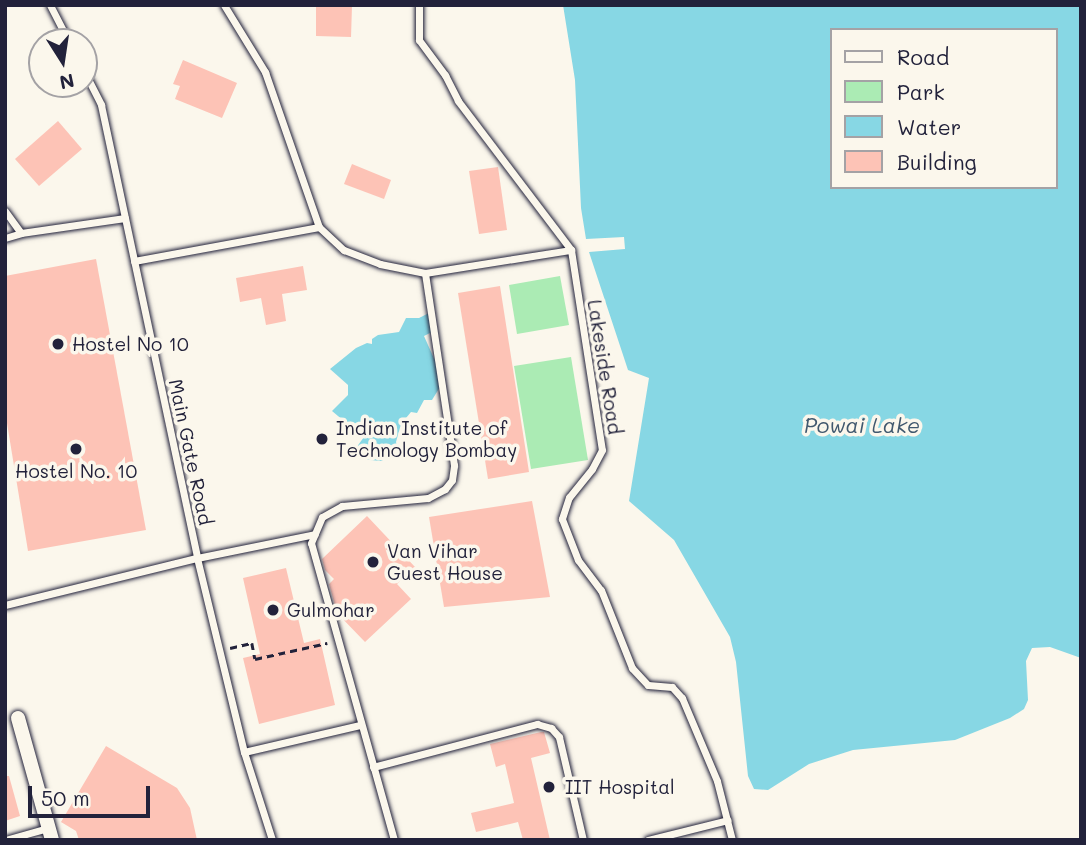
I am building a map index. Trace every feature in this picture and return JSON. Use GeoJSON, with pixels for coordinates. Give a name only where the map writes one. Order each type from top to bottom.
{"type":"FeatureCollection","features":[{"type":"Feature","properties":{"kind":"street"},"geometry":{"type":"LineString","coordinates":[[12,716],[51,834]]}},
{"type":"Feature","properties":{"kind":"lane"},"geometry":{"type":"LineString","coordinates":[[50,5],[62,28]]}},
{"type":"Feature","properties":{"kind":"lane"},"geometry":{"type":"LineString","coordinates":[[224,5],[265,72],[319,227],[344,250],[380,264],[425,273],[570,250]]}},
{"type":"Feature","properties":{"kind":"lane","name":"Lakeside Road"},"geometry":{"type":"LineString","coordinates":[[419,5],[419,40],[445,75],[458,101],[570,250],[602,450],[593,469],[569,497],[562,519],[578,560],[601,590],[632,668],[648,685],[672,687],[682,698],[716,781],[732,840]]}},
{"type":"Feature","properties":{"kind":"lane","name":"Main Gate Road"},"geometry":{"type":"LineString","coordinates":[[98,97],[102,105],[197,558],[244,752],[272,840]]}},
{"type":"Feature","properties":{"kind":"lane"},"geometry":{"type":"LineString","coordinates":[[5,211],[21,233]]}},
{"type":"Feature","properties":{"kind":"lane"},"geometry":{"type":"LineString","coordinates":[[5,238],[21,233],[125,218]]}},
{"type":"Feature","properties":{"kind":"lane"},"geometry":{"type":"LineString","coordinates":[[134,261],[319,227]]}},
{"type":"Feature","properties":{"kind":"lane"},"geometry":{"type":"LineString","coordinates":[[394,840],[311,543],[322,517],[342,506],[428,498],[444,489],[452,480],[454,465],[425,273]]}},
{"type":"Feature","properties":{"kind":"lane"},"geometry":{"type":"LineString","coordinates":[[5,605],[197,558],[315,534]]}},
{"type":"Feature","properties":{"kind":"lane"},"geometry":{"type":"LineString","coordinates":[[373,767],[537,724],[551,727],[559,737],[583,840]]}},
{"type":"Feature","properties":{"kind":"lane"},"geometry":{"type":"LineString","coordinates":[[244,752],[360,725]]}},
{"type":"Feature","properties":{"kind":"lane"},"geometry":{"type":"LineString","coordinates":[[648,840],[728,820]]}},
{"type":"Feature","properties":{"kind":"lane"},"geometry":{"type":"LineString","coordinates":[[5,840],[51,834]]}},
{"type":"Feature","properties":{"kind":"path"},"geometry":{"type":"LineString","coordinates":[[219,650],[252,643],[255,659],[337,641]]}},
{"type":"Feature","properties":{"kind":"green space"},"geometry":{"type":"Polygon","coordinates":[[[560,276],[569,325],[517,334],[509,285],[560,276]]]}},
{"type":"Feature","properties":{"kind":"green space"},"geometry":{"type":"Polygon","coordinates":[[[571,357],[588,460],[531,469],[514,366],[571,357]]]}},
{"type":"Feature","properties":{"kind":"water","name":"Powai Lake"},"geometry":{"type":"Polygon","coordinates":[[[563,5],[1081,5],[1081,658],[1050,647],[1032,648],[1026,661],[1028,700],[1024,709],[1010,718],[955,740],[853,750],[809,764],[768,790],[754,789],[748,776],[736,662],[730,637],[674,540],[629,501],[649,378],[628,370],[589,252],[625,249],[624,237],[586,239],[581,208],[575,80],[563,5]]]}},
{"type":"Feature","properties":{"kind":"water"},"geometry":{"type":"Polygon","coordinates":[[[429,313],[432,332],[424,336],[436,363],[440,387],[432,400],[424,400],[417,413],[411,412],[401,424],[396,442],[398,450],[393,456],[381,461],[359,459],[356,448],[364,437],[359,433],[348,434],[350,426],[332,411],[348,395],[348,385],[330,369],[356,348],[367,343],[372,344],[372,339],[378,335],[399,332],[406,318],[419,318],[429,313]]]}},
{"type":"Feature","properties":{"kind":"building"},"geometry":{"type":"Polygon","coordinates":[[[316,5],[352,5],[351,37],[316,36],[316,5]]]}},
{"type":"Feature","properties":{"kind":"building"},"geometry":{"type":"Polygon","coordinates":[[[183,60],[237,83],[222,118],[175,99],[180,86],[173,84],[183,60]]]}},
{"type":"Feature","properties":{"kind":"building"},"geometry":{"type":"Polygon","coordinates":[[[58,121],[82,149],[39,186],[15,159],[58,121]]]}},
{"type":"Feature","properties":{"kind":"building"},"geometry":{"type":"Polygon","coordinates":[[[352,164],[391,180],[384,199],[344,184],[352,164]]]}},
{"type":"Feature","properties":{"kind":"building"},"geometry":{"type":"Polygon","coordinates":[[[498,167],[507,230],[479,234],[469,171],[498,167]]]}},
{"type":"Feature","properties":{"kind":"building","name":"Hostel No 10"},"geometry":{"type":"Polygon","coordinates":[[[96,259],[146,530],[28,551],[5,411],[5,276],[96,259]]]}},
{"type":"Feature","properties":{"kind":"building"},"geometry":{"type":"Polygon","coordinates":[[[303,266],[307,290],[282,294],[286,321],[266,325],[261,298],[240,302],[236,278],[303,266]]]}},
{"type":"Feature","properties":{"kind":"building"},"geometry":{"type":"Polygon","coordinates":[[[500,286],[529,472],[488,479],[458,293],[500,286]]]}},
{"type":"Feature","properties":{"kind":"building"},"geometry":{"type":"Polygon","coordinates":[[[532,501],[550,597],[444,607],[429,517],[532,501]]]}},
{"type":"Feature","properties":{"kind":"building"},"geometry":{"type":"Polygon","coordinates":[[[367,516],[415,567],[397,584],[411,599],[365,642],[337,613],[329,584],[334,579],[325,570],[322,559],[367,516]]]}},
{"type":"Feature","properties":{"kind":"building"},"geometry":{"type":"Polygon","coordinates":[[[286,568],[304,643],[320,639],[335,705],[259,724],[243,658],[260,654],[243,578],[286,568]]]}},
{"type":"Feature","properties":{"kind":"building","name":"IIT Hospital"},"geometry":{"type":"Polygon","coordinates":[[[544,732],[550,753],[531,758],[550,840],[523,840],[518,822],[476,832],[471,813],[514,803],[505,764],[496,767],[490,744],[544,732]]]}},
{"type":"Feature","properties":{"kind":"building"},"geometry":{"type":"Polygon","coordinates":[[[106,746],[177,788],[190,808],[197,840],[79,840],[76,831],[61,822],[106,746]]]}},
{"type":"Feature","properties":{"kind":"building"},"geometry":{"type":"Polygon","coordinates":[[[5,776],[9,776],[20,816],[5,821],[5,776]]]}},
{"type":"Feature","properties":{"kind":"place","name":"Hostel No 10"},"geometry":{"type":"Point","coordinates":[58,344]}},
{"type":"Feature","properties":{"kind":"place","name":"Indian Institute of Technology Bombay"},"geometry":{"type":"Point","coordinates":[322,439]}},
{"type":"Feature","properties":{"kind":"place","name":"Hostel No. 10"},"geometry":{"type":"Point","coordinates":[76,449]}},
{"type":"Feature","properties":{"kind":"place","name":"Van Vihar Guest House"},"geometry":{"type":"Point","coordinates":[373,562]}},
{"type":"Feature","properties":{"kind":"place","name":"Gulmohar"},"geometry":{"type":"Point","coordinates":[273,610]}},
{"type":"Feature","properties":{"kind":"place","name":"IIT Hospital"},"geometry":{"type":"Point","coordinates":[549,787]}}]}
